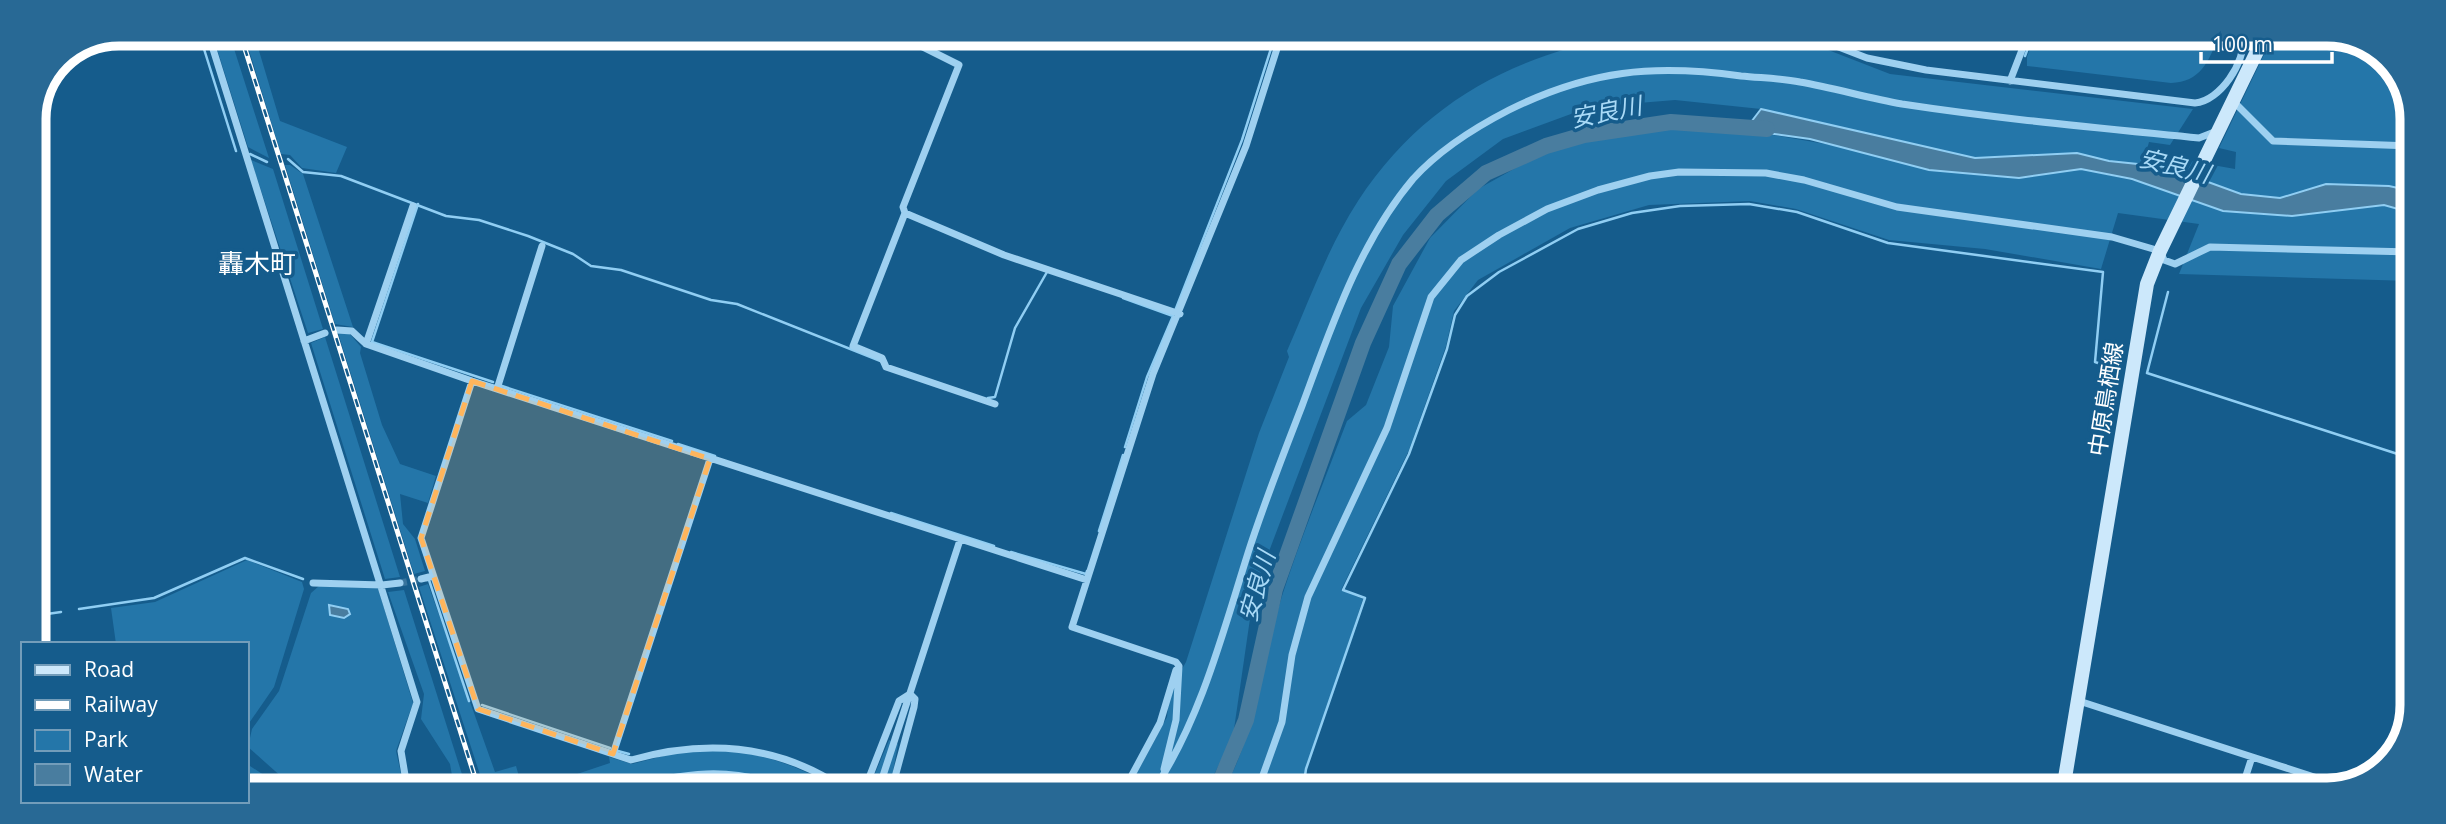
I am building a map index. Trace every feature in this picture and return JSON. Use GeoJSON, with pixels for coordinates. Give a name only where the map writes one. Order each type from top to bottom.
{"type":"FeatureCollection","features":[{"type":"Feature","properties":{"kind":"main road","name":"中原鳥栖線"},"geometry":{"type":"LineString","coordinates":[[2065,778],[2141,312],[2162,246],[2260,46]]}},
{"type":"Feature","properties":{"kind":"street"},"geometry":{"type":"LineString","coordinates":[[212,46],[417,702],[401,751],[406,778]]}},
{"type":"Feature","properties":{"kind":"street"},"geometry":{"type":"LineString","coordinates":[[922,46],[959,65],[903,207],[905,213],[852,342],[853,346],[926,383],[995,404]]}},
{"type":"Feature","properties":{"kind":"street"},"geometry":{"type":"LineString","coordinates":[[1162,778],[1176,720],[1179,666],[1176,662],[1072,627],[1153,374],[1180,314],[1246,146],[1278,46]]}},
{"type":"Feature","properties":{"kind":"street"},"geometry":{"type":"LineString","coordinates":[[1836,46],[1867,58],[1926,70],[2206,102],[2216,96],[2241,58],[2242,46]]}},
{"type":"Feature","properties":{"kind":"street"},"geometry":{"type":"LineString","coordinates":[[2010,81],[2024,46]]}},
{"type":"Feature","properties":{"kind":"street"},"geometry":{"type":"LineString","coordinates":[[1162,778],[1179,748],[1280,462],[1325,346],[1367,250],[1414,179],[1437,155],[1486,121],[1550,91],[1594,76],[1667,69],[1796,81],[1900,103],[2002,117],[2199,138],[2217,136]]}},
{"type":"Feature","properties":{"kind":"street"},"geometry":{"type":"LineString","coordinates":[[2234,102],[2273,141],[2400,146]]}},
{"type":"Feature","properties":{"kind":"street"},"geometry":{"type":"LineString","coordinates":[[1262,778],[1280,733],[1292,655],[1308,597],[1387,428],[1431,297],[1461,260],[1499,235],[1547,209],[1598,190],[1650,176],[1679,172],[1766,173],[1804,180],[1897,206],[2162,246],[2164,260],[2175,264],[2210,247],[2400,252]]}},
{"type":"Feature","properties":{"kind":"street"},"geometry":{"type":"LineString","coordinates":[[366,344],[413,205]]}},
{"type":"Feature","properties":{"kind":"street"},"geometry":{"type":"LineString","coordinates":[[905,213],[1004,255],[1180,314]]}},
{"type":"Feature","properties":{"kind":"street"},"geometry":{"type":"LineString","coordinates":[[496,388],[542,246]]}},
{"type":"Feature","properties":{"kind":"street"},"geometry":{"type":"LineString","coordinates":[[337,330],[352,331],[366,344],[472,381],[1087,580]]}},
{"type":"Feature","properties":{"kind":"street"},"geometry":{"type":"LineString","coordinates":[[304,341],[326,333]]}},
{"type":"Feature","properties":{"kind":"street"},"geometry":{"type":"LineString","coordinates":[[472,381],[421,538],[478,709],[631,760],[656,752],[717,746],[762,751],[798,762],[826,778]]}},
{"type":"Feature","properties":{"kind":"street"},"geometry":{"type":"LineString","coordinates":[[613,754],[710,459]]}},
{"type":"Feature","properties":{"kind":"street"},"geometry":{"type":"LineString","coordinates":[[882,778],[960,540]]}},
{"type":"Feature","properties":{"kind":"street"},"geometry":{"type":"LineString","coordinates":[[421,579],[433,576]]}},
{"type":"Feature","properties":{"kind":"street"},"geometry":{"type":"LineString","coordinates":[[313,583],[382,586],[400,583]]}},
{"type":"Feature","properties":{"kind":"street"},"geometry":{"type":"LineString","coordinates":[[1130,778],[1160,723],[1176,662]]}},
{"type":"Feature","properties":{"kind":"street"},"geometry":{"type":"LineString","coordinates":[[869,778],[899,701],[910,694]]}},
{"type":"Feature","properties":{"kind":"street"},"geometry":{"type":"LineString","coordinates":[[895,778],[914,707],[915,699],[910,694]]}},
{"type":"Feature","properties":{"kind":"street"},"geometry":{"type":"LineString","coordinates":[[2079,701],[2317,778]]}},
{"type":"Feature","properties":{"kind":"street"},"geometry":{"type":"LineString","coordinates":[[2245,778],[2252,757]]}},
{"type":"Feature","properties":{"kind":"street"},"geometry":{"type":"LineString","coordinates":[[670,778],[726,774],[757,778]]}},
{"type":"Feature","properties":{"kind":"highlighted area"},"geometry":{"type":"Polygon","coordinates":[[[472,381],[710,459],[613,754],[478,709],[421,538],[472,381]]]}},
{"type":"Feature","properties":{"kind":"green space"},"geometry":{"type":"Polygon","coordinates":[[[216,46],[233,46],[269,158],[248,147],[216,46]]]}},
{"type":"Feature","properties":{"kind":"green space"},"geometry":{"type":"Polygon","coordinates":[[[248,46],[258,46],[280,121],[347,147],[336,173],[302,168],[290,155],[281,154],[248,46]]]}},
{"type":"Feature","properties":{"kind":"green space"},"geometry":{"type":"Polygon","coordinates":[[[1577,46],[1818,46],[1890,74],[2193,109],[2170,145],[2149,142],[2146,153],[2235,169],[2236,152],[2219,148],[2268,46],[2337,46],[2360,53],[2376,64],[2395,91],[2400,114],[2400,188],[2326,184],[2280,198],[2241,194],[2167,167],[2109,161],[2077,153],[1975,158],[1761,109],[1675,100],[1590,107],[1503,139],[1446,181],[1403,235],[1361,308],[1254,591],[1233,736],[1212,778],[1134,778],[1167,717],[1170,690],[1186,662],[1259,433],[1289,357],[1287,351],[1328,255],[1347,219],[1383,167],[1410,138],[1439,113],[1470,91],[1539,58],[1577,46]]]}},
{"type":"Feature","properties":{"kind":"green space"},"geometry":{"type":"Polygon","coordinates":[[[2031,46],[2214,46],[2207,62],[2196,75],[2171,83],[2027,66],[2031,46]]]}},
{"type":"Feature","properties":{"kind":"green space"},"geometry":{"type":"Polygon","coordinates":[[[1658,126],[1745,130],[2019,178],[2081,169],[2292,216],[2384,205],[2400,210],[2400,281],[2179,274],[2199,224],[2118,213],[2101,269],[1985,249],[1889,240],[1796,209],[1750,201],[1649,205],[1570,228],[1478,280],[1454,311],[1446,346],[1409,450],[1341,590],[1363,599],[1304,778],[1229,778],[1252,719],[1282,596],[1347,421],[1366,405],[1389,347],[1393,306],[1430,238],[1478,189],[1550,149],[1658,126]]]}},
{"type":"Feature","properties":{"kind":"green space"},"geometry":{"type":"Polygon","coordinates":[[[251,160],[273,169],[323,329],[308,333],[251,160]]]}},
{"type":"Feature","properties":{"kind":"green space"},"geometry":{"type":"Polygon","coordinates":[[[285,165],[290,165],[303,174],[353,327],[335,324],[285,165]]]}},
{"type":"Feature","properties":{"kind":"green space"},"geometry":{"type":"Polygon","coordinates":[[[338,333],[349,333],[361,347],[360,353],[382,425],[400,464],[436,476],[428,503],[400,494],[403,524],[415,539],[425,571],[414,574],[338,333]]]}},
{"type":"Feature","properties":{"kind":"green space"},"geometry":{"type":"Polygon","coordinates":[[[325,337],[400,577],[385,579],[311,343],[325,337]]]}},
{"type":"Feature","properties":{"kind":"green space"},"geometry":{"type":"Polygon","coordinates":[[[247,560],[302,582],[304,589],[274,687],[248,725],[248,642],[116,642],[111,608],[155,602],[247,560]]]}},
{"type":"Feature","properties":{"kind":"green space"},"geometry":{"type":"Polygon","coordinates":[[[428,584],[495,772],[516,766],[519,778],[481,778],[419,587],[428,584]]]}},
{"type":"Feature","properties":{"kind":"green space"},"geometry":{"type":"Polygon","coordinates":[[[319,586],[378,588],[413,703],[396,751],[402,778],[283,778],[248,747],[252,729],[279,691],[311,593],[319,586]]]}},
{"type":"Feature","properties":{"kind":"green space"},"geometry":{"type":"Polygon","coordinates":[[[404,590],[463,778],[452,778],[450,764],[421,719],[424,694],[388,592],[404,590]]]}},
{"type":"Feature","properties":{"kind":"green space"},"geometry":{"type":"Polygon","coordinates":[[[889,740],[898,744],[892,778],[873,778],[889,740]]]}},
{"type":"Feature","properties":{"kind":"green space"},"geometry":{"type":"Polygon","coordinates":[[[722,748],[780,762],[817,778],[565,778],[610,763],[609,757],[632,764],[675,753],[722,748]]]}},
{"type":"Feature","properties":{"kind":"green space"},"geometry":{"type":"Polygon","coordinates":[[[248,765],[268,778],[258,778],[248,772],[248,765]]]}},
{"type":"Feature","properties":{"kind":"water"},"geometry":{"type":"Polygon","coordinates":[[[1761,109],[1975,158],[2077,153],[2109,161],[2167,167],[2241,194],[2280,198],[2326,184],[2389,186],[2400,188],[2400,210],[2384,205],[2292,216],[2223,211],[2132,179],[2081,169],[2019,178],[1929,170],[1810,139],[1745,130],[1761,109]]]}},
{"type":"Feature","properties":{"kind":"water"},"geometry":{"type":"Polygon","coordinates":[[[329,605],[348,609],[350,614],[344,618],[330,615],[329,605]]]}},
{"type":"Feature","properties":{"kind":"waterway"},"geometry":{"type":"LineString","coordinates":[[203,46],[236,151]]}},
{"type":"Feature","properties":{"kind":"waterway"},"geometry":{"type":"LineString","coordinates":[[1123,298],[1173,316],[1242,140],[1272,46]]}},
{"type":"Feature","properties":{"kind":"waterway"},"geometry":{"type":"LineString","coordinates":[[2025,56],[2029,46]]}},
{"type":"Feature","properties":{"kind":"waterway","name":"安良川"},"geometry":{"type":"LineString","coordinates":[[1222,778],[1246,720],[1275,589],[1363,343],[1399,264],[1437,215],[1486,173],[1546,146],[1584,135],[1671,122],[1767,129]]}},
{"type":"Feature","properties":{"kind":"waterway"},"geometry":{"type":"LineString","coordinates":[[250,154],[267,162]]}},
{"type":"Feature","properties":{"kind":"waterway"},"geometry":{"type":"LineString","coordinates":[[288,159],[303,172],[341,176],[446,216],[479,220],[528,236],[573,254],[591,266],[621,270],[711,300],[737,304],[883,362]]}},
{"type":"Feature","properties":{"kind":"waterway"},"geometry":{"type":"LineString","coordinates":[[418,204],[372,342],[493,382]]}},
{"type":"Feature","properties":{"kind":"waterway"},"geometry":{"type":"LineString","coordinates":[[1305,778],[1365,598],[1343,590],[1409,454],[1447,349],[1455,315],[1467,296],[1499,272],[1578,229],[1632,213],[1680,206],[1749,204],[1797,212],[1888,243],[2103,272],[2095,362],[2101,364]]}},
{"type":"Feature","properties":{"kind":"waterway"},"geometry":{"type":"LineString","coordinates":[[988,398],[995,397],[1015,328],[1047,272]]}},
{"type":"Feature","properties":{"kind":"waterway"},"geometry":{"type":"LineString","coordinates":[[2168,292],[2147,373],[2400,455]]}},
{"type":"Feature","properties":{"kind":"waterway"},"geometry":{"type":"LineString","coordinates":[[1125,447],[1147,377],[1173,316]]}},
{"type":"Feature","properties":{"kind":"waterway"},"geometry":{"type":"LineString","coordinates":[[502,386],[672,441]]}},
{"type":"Feature","properties":{"kind":"waterway"},"geometry":{"type":"LineString","coordinates":[[678,444],[715,456]]}},
{"type":"Feature","properties":{"kind":"waterway"},"geometry":{"type":"LineString","coordinates":[[1099,531],[1123,455]]}},
{"type":"Feature","properties":{"kind":"waterway"},"geometry":{"type":"LineString","coordinates":[[891,513],[994,546]]}},
{"type":"Feature","properties":{"kind":"waterway"},"geometry":{"type":"LineString","coordinates":[[1011,552],[1086,574],[1087,571]]}},
{"type":"Feature","properties":{"kind":"waterway"},"geometry":{"type":"LineString","coordinates":[[79,609],[154,598],[245,558],[303,579]]}},
{"type":"Feature","properties":{"kind":"waterway"},"geometry":{"type":"LineString","coordinates":[[426,580],[429,580],[469,701]]}},
{"type":"Feature","properties":{"kind":"waterway"},"geometry":{"type":"LineString","coordinates":[[46,614],[61,612]]}},
{"type":"Feature","properties":{"kind":"waterway"},"geometry":{"type":"LineString","coordinates":[[482,705],[610,748]]}},
{"type":"Feature","properties":{"kind":"waterway"},"geometry":{"type":"LineString","coordinates":[[618,751],[629,754]]}},
{"type":"Feature","properties":{"kind":"tunnel"},"geometry":{"type":"LineString","coordinates":[[400,583],[421,579]]}},
{"type":"Feature","properties":{"kind":"railway"},"geometry":{"type":"LineString","coordinates":[[244,46],[475,778]]}},
{"type":"Feature","properties":{"kind":"district","name":"轟木町"},"geometry":{"type":"Point","coordinates":[257,263]}}]}
